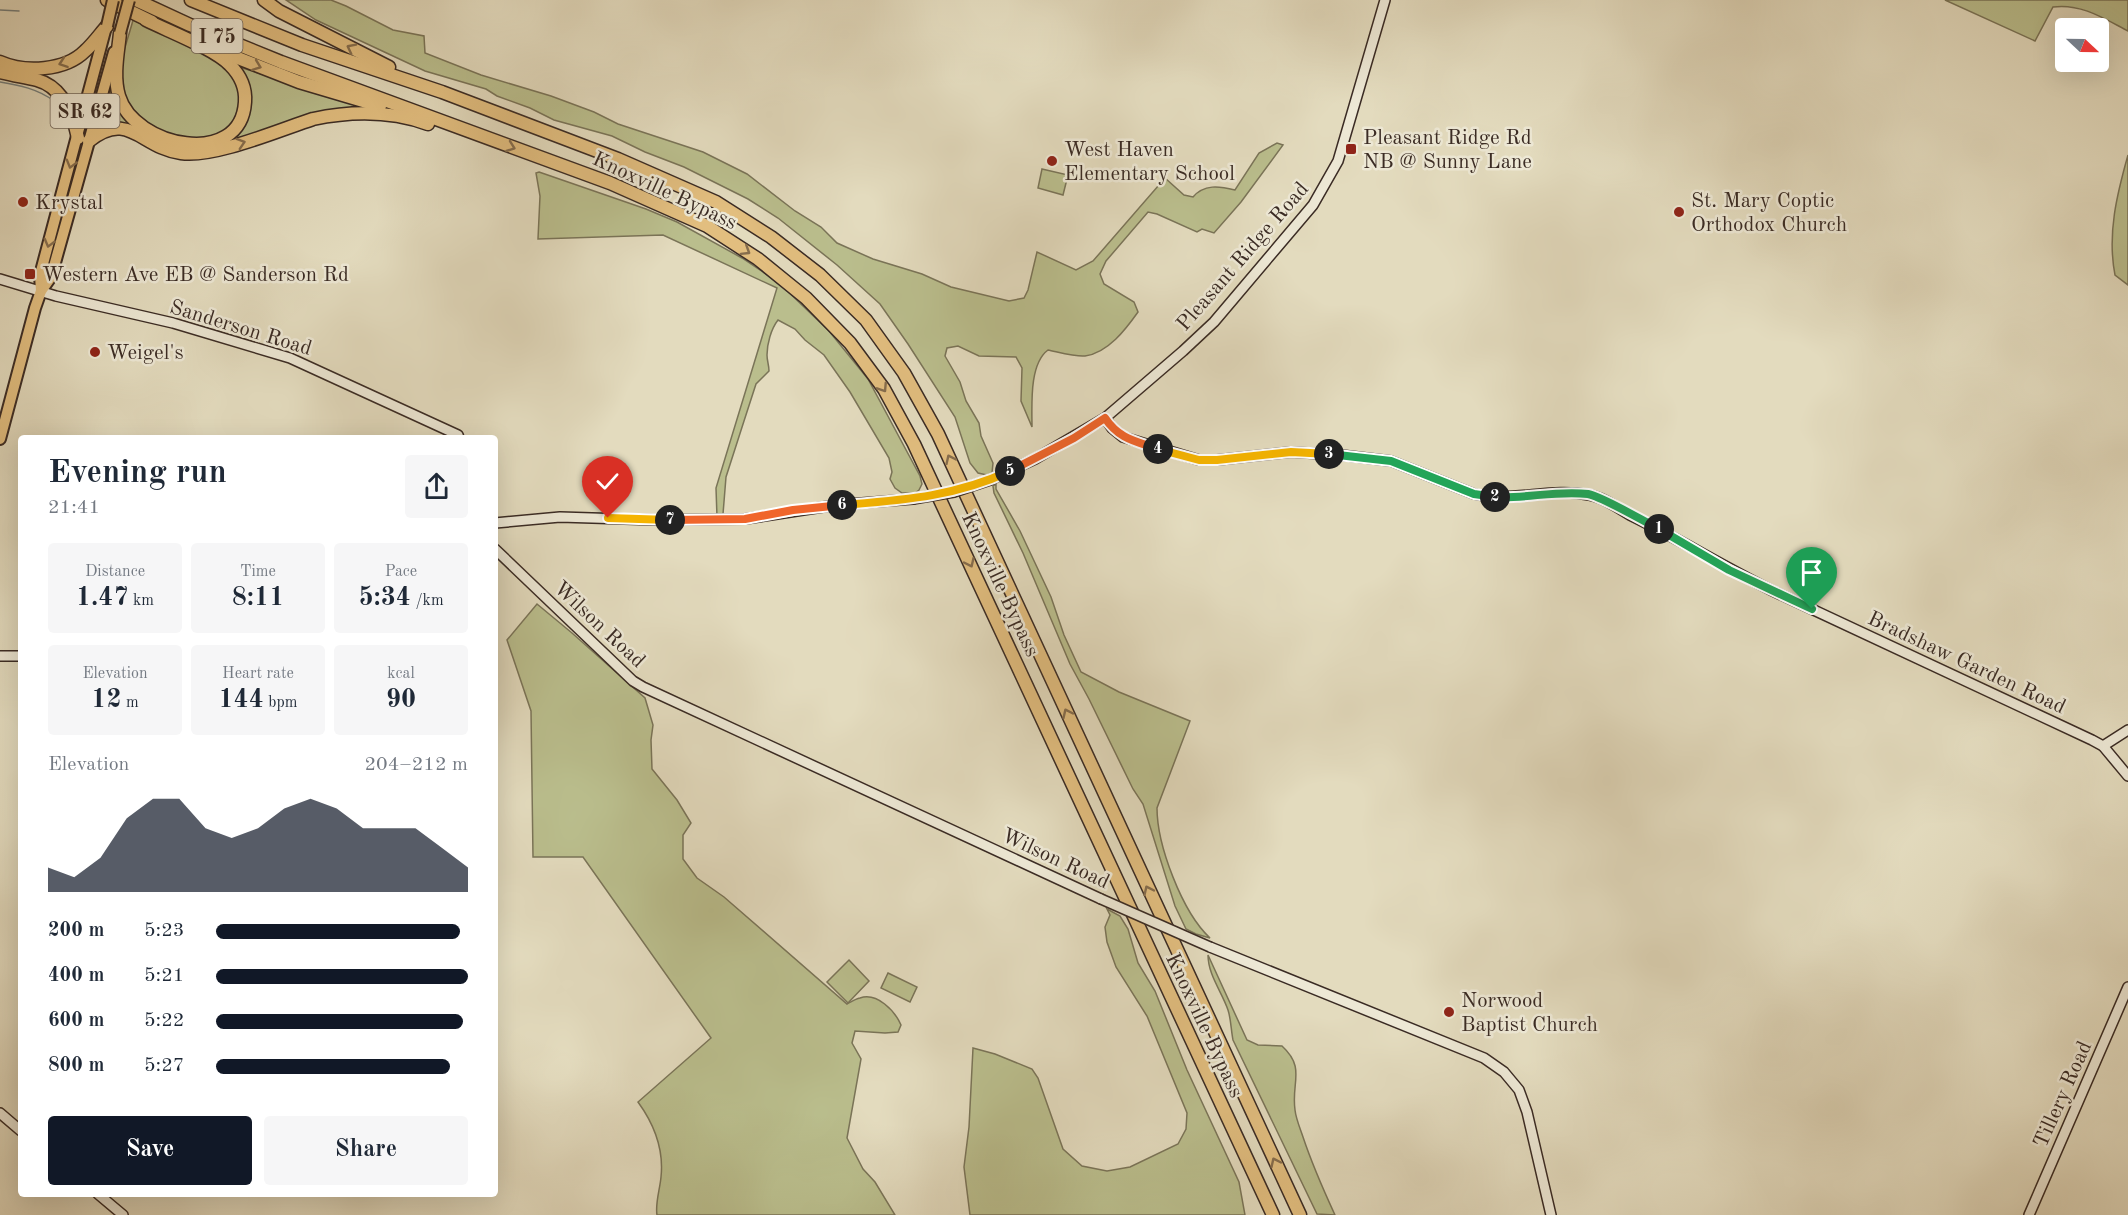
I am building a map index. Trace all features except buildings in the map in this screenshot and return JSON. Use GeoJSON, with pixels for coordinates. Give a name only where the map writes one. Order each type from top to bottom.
{"type":"FeatureCollection","features":[{"type":"Feature","properties":{"kind":"highway"},"geometry":{"type":"LineString","coordinates":[[107,0],[218,55],[235,71],[243,85],[245,106],[240,122],[223,138],[197,144],[172,141],[147,130],[131,116],[118,95],[116,69],[120,33]]}},
{"type":"Feature","properties":{"kind":"highway","name":"Knoxville Bypass"},"geometry":{"type":"LineString","coordinates":[[136,0],[231,43],[610,183],[707,226],[758,259],[806,298],[850,343],[884,389],[914,444],[1272,1215]]}},
{"type":"Feature","properties":{"kind":"highway","name":"Knoxville Bypass"},"geometry":{"type":"LineString","coordinates":[[191,0],[235,20],[302,45],[442,92],[618,159],[716,202],[771,237],[812,269],[866,320],[904,373],[938,434],[1300,1215]]}},
{"type":"Feature","properties":{"kind":"highway"},"geometry":{"type":"LineString","coordinates":[[264,0],[279,11],[326,36],[442,92]]}},
{"type":"Feature","properties":{"kind":"highway"},"geometry":{"type":"LineString","coordinates":[[146,20],[230,56],[299,82],[420,120]]}},
{"type":"Feature","properties":{"kind":"highway"},"geometry":{"type":"LineString","coordinates":[[0,62],[21,68],[37,68],[67,62],[84,52],[107,26]]}},
{"type":"Feature","properties":{"kind":"highway"},"geometry":{"type":"LineString","coordinates":[[0,72],[46,83],[58,92],[74,116],[84,139],[106,129],[118,128],[130,131],[151,144],[172,152],[215,151],[313,119],[357,113],[390,114],[484,136]]}},
{"type":"Feature","properties":{"kind":"highway"},"geometry":{"type":"LineString","coordinates":[[1255,1177],[1263,1215]]}},
{"type":"Feature","properties":{"kind":"main road","name":"SR 62"},"geometry":{"type":"LineString","coordinates":[[84,139],[113,0]]}},
{"type":"Feature","properties":{"kind":"main road","name":"SR 62"},"geometry":{"type":"LineString","coordinates":[[0,439],[41,291],[40,274],[129,0]]}},
{"type":"Feature","properties":{"kind":"street","name":"Pleasant Ridge Road"},"geometry":{"type":"LineString","coordinates":[[498,523],[560,517],[656,520],[745,519],[814,508],[913,499],[954,492],[990,480],[1035,459],[1105,418],[1184,351],[1214,322],[1313,205],[1338,161],[1384,0]]}},
{"type":"Feature","properties":{"kind":"street","name":"Sanderson Road"},"geometry":{"type":"LineString","coordinates":[[0,279],[173,323],[290,358],[458,435]]}},
{"type":"Feature","properties":{"kind":"street","name":"Bradshaw Garden Road"},"geometry":{"type":"LineString","coordinates":[[1105,418],[1123,437],[1199,460],[1291,452],[1341,454],[1391,461],[1486,497],[1504,498],[1562,492],[1590,495],[1668,534],[1729,570],[2103,746],[2128,776]]}},
{"type":"Feature","properties":{"kind":"street","name":"Wilson Road"},"geometry":{"type":"LineString","coordinates":[[498,552],[633,681],[643,687],[1210,948],[1484,1058],[1504,1072],[1519,1090],[1527,1112],[1551,1215]]}},
{"type":"Feature","properties":{"kind":"street"},"geometry":{"type":"LineString","coordinates":[[0,656],[18,656]]}},
{"type":"Feature","properties":{"kind":"street"},"geometry":{"type":"LineString","coordinates":[[2103,746],[2128,730]]}},
{"type":"Feature","properties":{"kind":"street","name":"Tillery Road"},"geometry":{"type":"LineString","coordinates":[[2029,1215],[2128,987]]}},
{"type":"Feature","properties":{"kind":"street"},"geometry":{"type":"LineString","coordinates":[[0,1113],[18,1128]]}},
{"type":"Feature","properties":{"kind":"street"},"geometry":{"type":"LineString","coordinates":[[102,1197],[123,1215]]}},
{"type":"Feature","properties":{"kind":"green space"},"geometry":{"type":"Polygon","coordinates":[[[286,0],[331,0],[393,30],[424,36],[425,53],[481,75],[551,96],[594,112],[618,124],[703,152],[747,174],[795,211],[821,227],[837,243],[873,259],[922,274],[951,287],[1009,301],[1024,298],[1037,252],[1076,270],[1093,261],[1165,178],[1184,195],[1193,197],[1202,190],[1212,187],[1235,190],[1259,153],[1277,143],[1283,145],[1241,202],[1214,233],[1202,229],[1197,232],[1148,212],[1106,261],[1100,274],[1104,284],[1134,302],[1138,312],[1116,339],[1093,354],[1077,356],[1048,350],[1042,356],[1037,365],[1033,386],[1032,427],[1021,401],[1022,368],[1016,357],[979,356],[958,346],[947,348],[945,356],[979,423],[981,436],[993,463],[992,473],[987,475],[978,473],[970,463],[955,417],[880,304],[837,265],[778,218],[748,199],[684,167],[612,136],[554,120],[497,96],[486,89],[425,71],[316,20],[286,0]]]}},
{"type":"Feature","properties":{"kind":"green space"},"geometry":{"type":"Polygon","coordinates":[[[1945,0],[2128,0],[2128,31],[2109,21],[2109,18],[2073,7],[2053,7],[2035,41],[1945,0]]]}},
{"type":"Feature","properties":{"kind":"green space"},"geometry":{"type":"Polygon","coordinates":[[[133,20],[216,59],[227,68],[236,83],[239,105],[234,120],[225,130],[213,136],[183,138],[155,129],[135,113],[128,104],[120,74],[133,20]]]}},
{"type":"Feature","properties":{"kind":"green space"},"geometry":{"type":"Polygon","coordinates":[[[236,66],[377,110],[342,111],[313,116],[201,150],[171,147],[124,126],[104,126],[112,84],[127,115],[150,136],[178,146],[205,146],[229,138],[244,121],[248,97],[236,66]]]}},
{"type":"Feature","properties":{"kind":"green space"},"geometry":{"type":"Polygon","coordinates":[[[2128,155],[2128,285],[2115,275],[2112,244],[2117,199],[2128,155]]]}},
{"type":"Feature","properties":{"kind":"green space"},"geometry":{"type":"Polygon","coordinates":[[[1042,169],[1068,175],[1063,195],[1038,188],[1042,169]]]}},
{"type":"Feature","properties":{"kind":"green space"},"geometry":{"type":"Polygon","coordinates":[[[539,172],[677,222],[742,258],[778,282],[829,331],[868,379],[920,476],[922,484],[919,490],[915,493],[902,493],[895,488],[890,479],[892,472],[889,458],[850,392],[824,355],[795,329],[778,320],[771,332],[768,346],[769,371],[756,384],[726,477],[723,514],[717,517],[716,488],[777,288],[663,235],[538,239],[540,196],[536,173],[539,172]]]}},
{"type":"Feature","properties":{"kind":"green space"},"geometry":{"type":"Polygon","coordinates":[[[996,484],[996,489],[1020,531],[1051,597],[1064,635],[1081,672],[1119,692],[1190,721],[1157,808],[1158,823],[1166,859],[1181,895],[1190,912],[1210,938],[1186,929],[1175,906],[1143,804],[1133,789],[1070,664],[1023,553],[994,493],[993,486],[996,484]]]}},
{"type":"Feature","properties":{"kind":"green space"},"geometry":{"type":"Polygon","coordinates":[[[537,604],[645,698],[653,725],[652,769],[677,800],[691,823],[683,835],[683,859],[697,878],[724,897],[847,1004],[866,997],[879,1000],[890,1009],[901,1025],[898,1032],[855,1031],[852,1043],[861,1059],[847,1138],[863,1169],[875,1182],[895,1215],[657,1215],[661,1157],[657,1137],[638,1102],[711,1038],[583,857],[533,857],[531,711],[507,640],[537,604]]]}},
{"type":"Feature","properties":{"kind":"green space"},"geometry":{"type":"Polygon","coordinates":[[[1107,909],[1120,916],[1128,929],[1138,963],[1155,991],[1187,1070],[1239,1182],[1245,1215],[970,1215],[964,1167],[969,1127],[973,1048],[1032,1069],[1038,1078],[1063,1149],[1082,1166],[1107,1171],[1130,1167],[1178,1144],[1186,1129],[1187,1113],[1147,1016],[1116,967],[1107,942],[1105,927],[1110,915],[1107,909]]]}},
{"type":"Feature","properties":{"kind":"green space"},"geometry":{"type":"Polygon","coordinates":[[[1208,955],[1247,1040],[1258,1045],[1282,1046],[1294,1061],[1296,1117],[1306,1147],[1335,1215],[1317,1214],[1233,1040],[1228,1010],[1213,976],[1208,955]]]}},
{"type":"Feature","properties":{"kind":"green space"},"geometry":{"type":"Polygon","coordinates":[[[849,960],[869,981],[848,1003],[827,982],[849,960]]]}},
{"type":"Feature","properties":{"kind":"green space"},"geometry":{"type":"Polygon","coordinates":[[[888,973],[917,987],[910,1002],[881,988],[888,973]]]}},
{"type":"Feature","properties":{"kind":"waterway"},"geometry":{"type":"LineString","coordinates":[[0,10],[19,11]]}},
{"type":"Feature","properties":{"kind":"waterway"},"geometry":{"type":"LineString","coordinates":[[0,82],[21,86],[54,101]]}},
{"type":"Feature","properties":{"kind":"place","name":"Pleasant Ridge Rd NB @ Sunny Lane"},"geometry":{"type":"Point","coordinates":[1351,149]}},
{"type":"Feature","properties":{"kind":"place","name":"West Haven Elementary School"},"geometry":{"type":"Point","coordinates":[1052,161]}},
{"type":"Feature","properties":{"kind":"place","name":"Krystal"},"geometry":{"type":"Point","coordinates":[23,202]}},
{"type":"Feature","properties":{"kind":"place","name":"St. Mary Coptic Orthodox Church"},"geometry":{"type":"Point","coordinates":[1679,212]}},
{"type":"Feature","properties":{"kind":"place","name":"Western Ave EB @ Sanderson Rd"},"geometry":{"type":"Point","coordinates":[30,274]}},
{"type":"Feature","properties":{"kind":"place","name":"Weigel's"},"geometry":{"type":"Point","coordinates":[95,352]}},
{"type":"Feature","properties":{"kind":"place","name":"Norwood Baptist Church"},"geometry":{"type":"Point","coordinates":[1449,1012]}},
{"type":"Feature","properties":{"kind":"route"},"geometry":{"type":"LineString","coordinates":[[608,518],[745,519],[793,510],[936,496],[990,480],[1074,438],[1105,418],[1123,437],[1199,460],[1244,458],[1291,452],[1341,454],[1391,461],[1486,497],[1504,498],[1562,492],[1590,495],[1668,534],[1729,570],[1812,609]]}}]}
